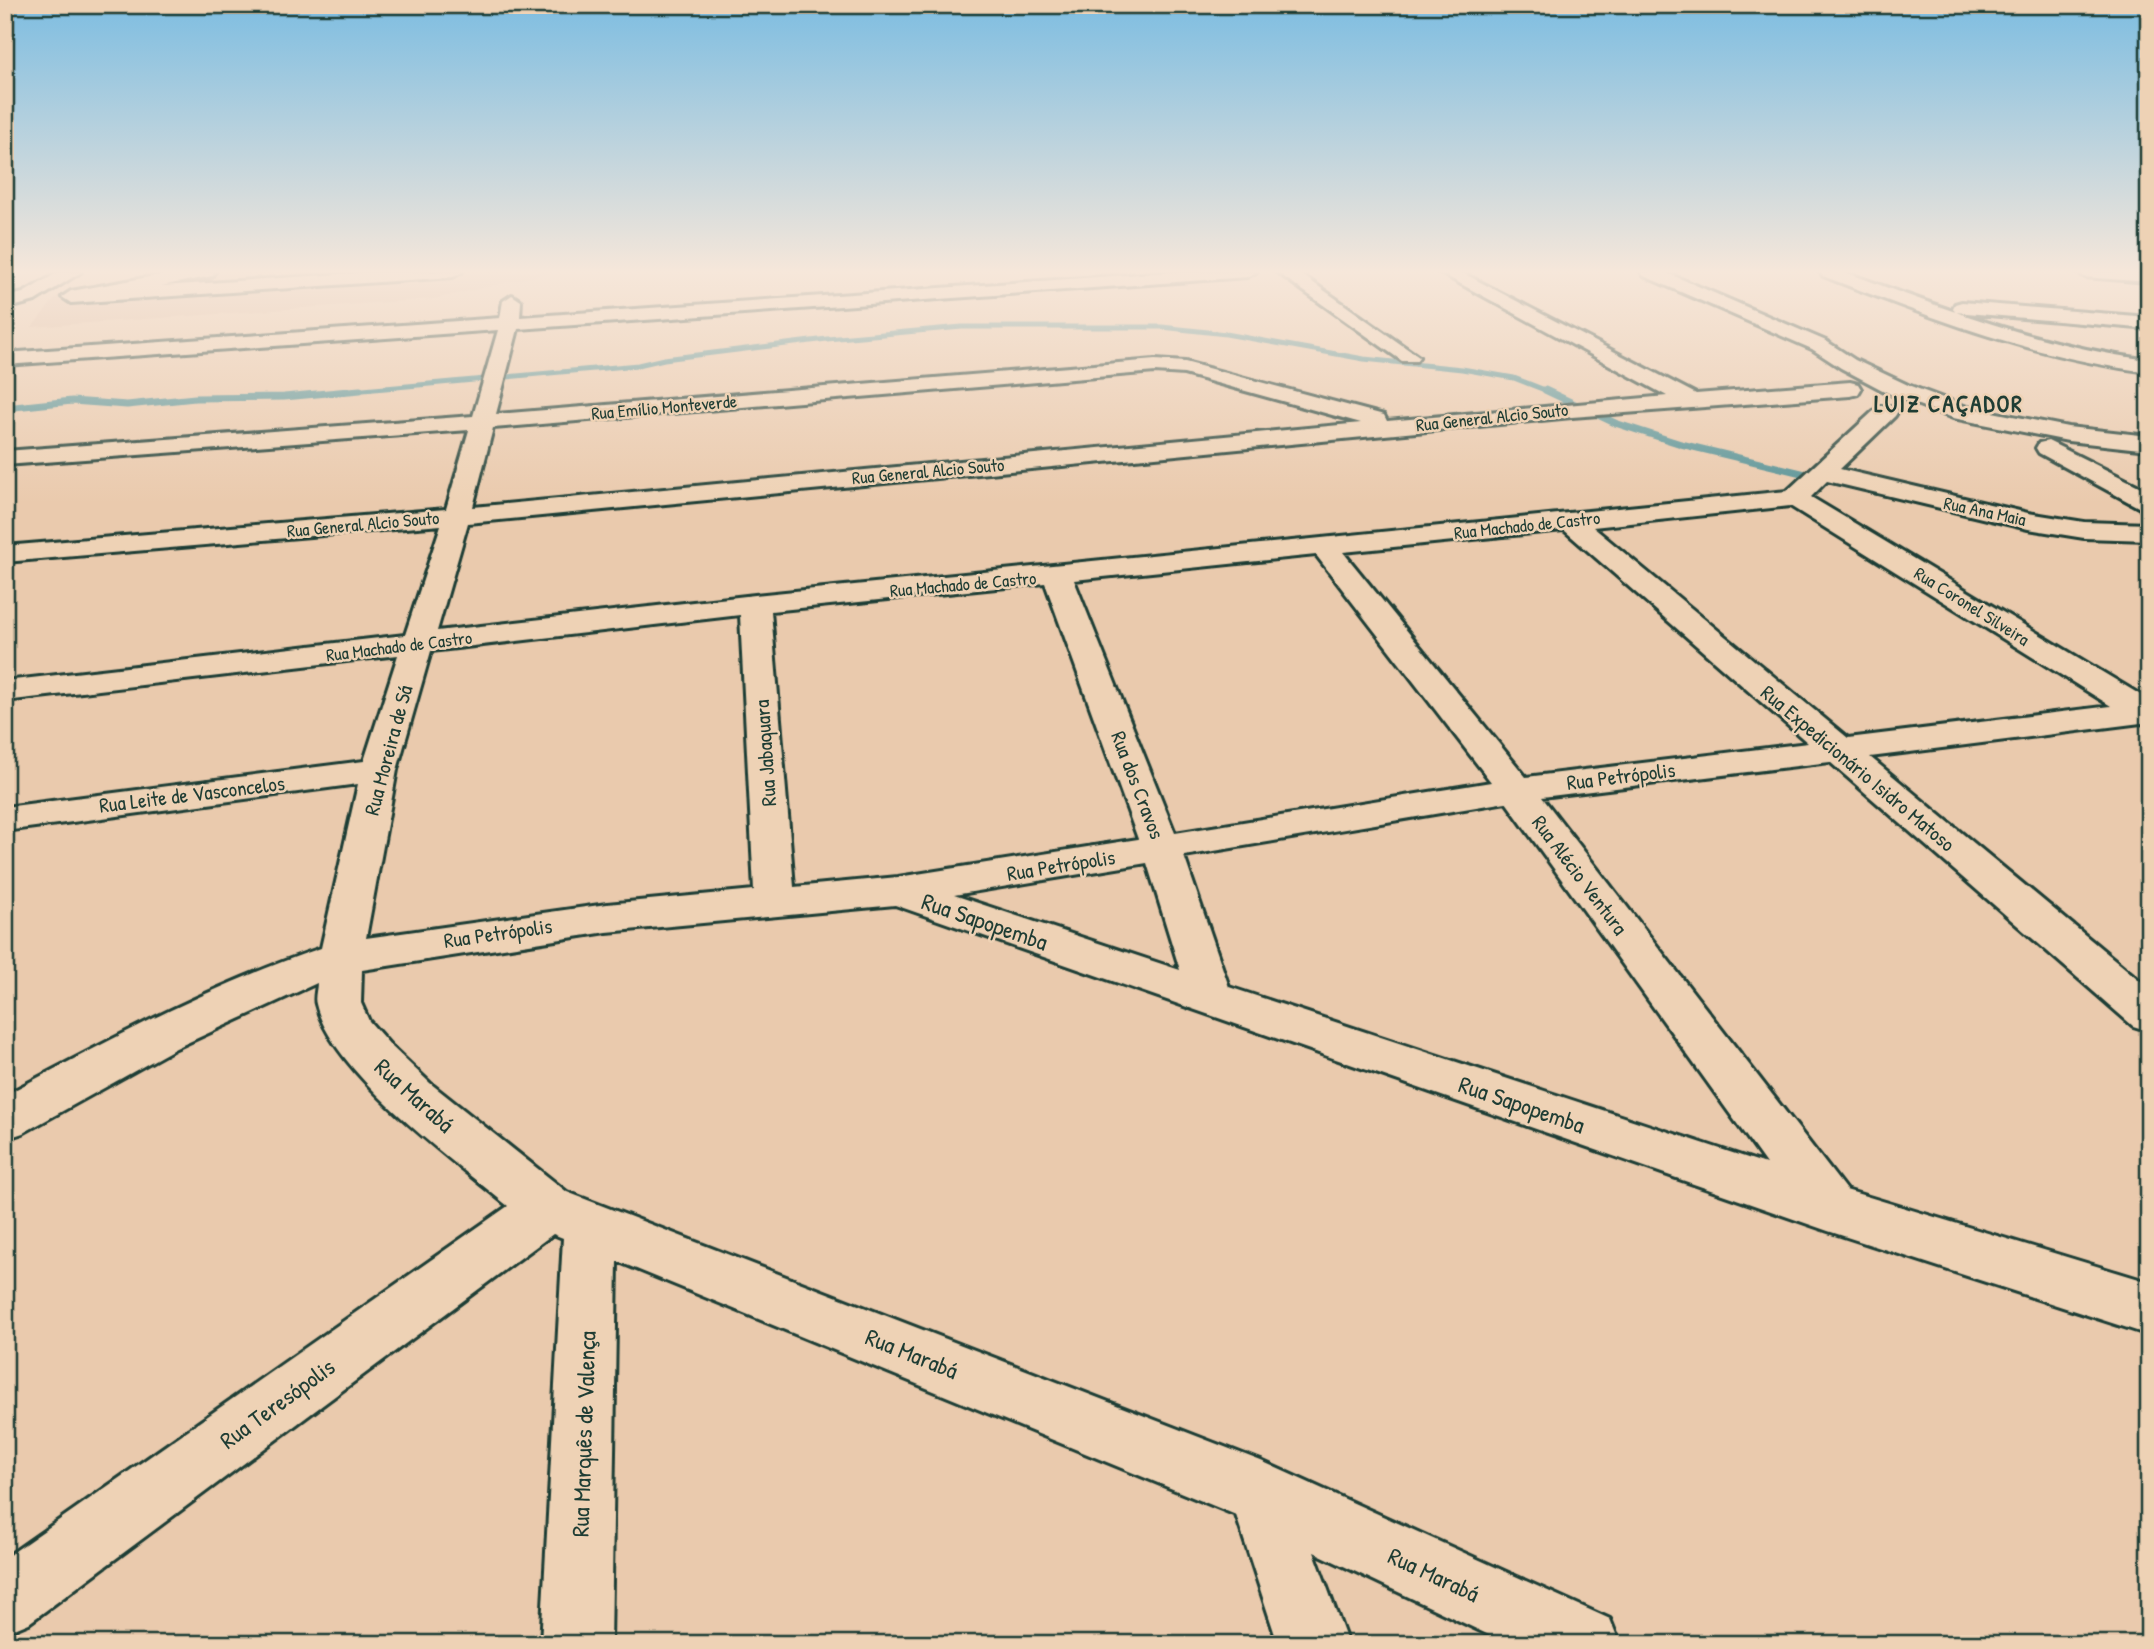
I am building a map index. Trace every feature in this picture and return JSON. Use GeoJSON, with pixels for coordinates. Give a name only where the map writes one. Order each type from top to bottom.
{"type":"FeatureCollection","features":[{"type":"Feature","properties":{"kind":"street"},"geometry":{"type":"LineString","coordinates":[[5,359],[150,349]]}},
{"type":"Feature","properties":{"kind":"street","name":"Rua Moreira de Sá"},"geometry":{"type":"LineString","coordinates":[[341,958],[379,770],[457,516],[502,349]]}},
{"type":"Feature","properties":{"kind":"street"},"geometry":{"type":"LineString","coordinates":[[1397,349],[1409,357]]}},
{"type":"Feature","properties":{"kind":"street"},"geometry":{"type":"LineString","coordinates":[[1594,349],[1691,400]]}},
{"type":"Feature","properties":{"kind":"street"},"geometry":{"type":"LineString","coordinates":[[1825,349],[1900,390],[1961,413],[2068,434],[2149,443]]}},
{"type":"Feature","properties":{"kind":"street"},"geometry":{"type":"LineString","coordinates":[[2053,349],[2101,360],[2149,366]]}},
{"type":"Feature","properties":{"kind":"street"},"geometry":{"type":"LineString","coordinates":[[1848,363],[1842,374],[1844,383],[1887,411],[1941,426],[2048,449],[2149,449]]}},
{"type":"Feature","properties":{"kind":"street","name":"Rua Emílio Monteverde"},"geometry":{"type":"LineString","coordinates":[[5,458],[481,422],[1154,366],[1185,368],[1398,426]]}},
{"type":"Feature","properties":{"kind":"street","name":"Rua General Alcio Souto"},"geometry":{"type":"LineString","coordinates":[[5,554],[457,516],[1598,407],[1850,389]]}},
{"type":"Feature","properties":{"kind":"street"},"geometry":{"type":"LineString","coordinates":[[1814,482],[1887,411]]}},
{"type":"Feature","properties":{"kind":"street"},"geometry":{"type":"LineString","coordinates":[[2048,449],[2149,502]]}},
{"type":"Feature","properties":{"kind":"street","name":"Rua Machado de Castro"},"geometry":{"type":"LineString","coordinates":[[5,691],[755,604],[1057,575],[1569,520],[1814,482]]}},
{"type":"Feature","properties":{"kind":"street","name":"Rua Ana Maia"},"geometry":{"type":"LineString","coordinates":[[1814,482],[2084,530],[2149,532]]}},
{"type":"Feature","properties":{"kind":"street","name":"Rua Coronel Silveira"},"geometry":{"type":"LineString","coordinates":[[1814,482],[2147,713]]}},
{"type":"Feature","properties":{"kind":"street","name":"Rua Expedicionário Isidro Matoso"},"geometry":{"type":"LineString","coordinates":[[1569,520],[2149,1014]]}},
{"type":"Feature","properties":{"kind":"street","name":"Rua Alécio Ventura"},"geometry":{"type":"LineString","coordinates":[[1324,547],[1516,789],[1828,1208]]}},
{"type":"Feature","properties":{"kind":"street","name":"Rua dos Cravos"},"geometry":{"type":"LineString","coordinates":[[1057,575],[1162,849],[1211,999]]}},
{"type":"Feature","properties":{"kind":"street","name":"Rua Jabaquara"},"geometry":{"type":"LineString","coordinates":[[755,604],[775,902]]}},
{"type":"Feature","properties":{"kind":"street","name":"Rua Petrópolis"},"geometry":{"type":"LineString","coordinates":[[5,1119],[234,999],[282,978],[341,958],[418,943],[607,918],[898,891],[1516,789],[2147,713]]}},
{"type":"Feature","properties":{"kind":"street","name":"Rua Leite de Vasconcelos"},"geometry":{"type":"LineString","coordinates":[[5,819],[379,770]]}},
{"type":"Feature","properties":{"kind":"street","name":"Rua Sapopemba"},"geometry":{"type":"LineString","coordinates":[[898,891],[1828,1208],[2149,1310]]}},
{"type":"Feature","properties":{"kind":"street","name":"Rua Marabá"},"geometry":{"type":"LineString","coordinates":[[341,958],[338,1003],[351,1031],[374,1059],[413,1097],[569,1216],[1261,1493],[1585,1644]]}},
{"type":"Feature","properties":{"kind":"street","name":"Rua Teresópolis"},"geometry":{"type":"LineString","coordinates":[[5,1599],[569,1216]]}},
{"type":"Feature","properties":{"kind":"street","name":"Rua Marquês de Valença"},"geometry":{"type":"LineString","coordinates":[[569,1216],[576,1644]]}},
{"type":"Feature","properties":{"kind":"street"},"geometry":{"type":"LineString","coordinates":[[1261,1493],[1313,1644]]}},
{"type":"Feature","properties":{"kind":"waterway"},"geometry":{"type":"LineString","coordinates":[[341,392],[638,365],[664,359],[746,349]]}},
{"type":"Feature","properties":{"kind":"waterway"},"geometry":{"type":"LineString","coordinates":[[1309,349],[1364,359],[1462,369],[1514,378],[1546,390]]}},
{"type":"Feature","properties":{"kind":"waterway"},"geometry":{"type":"LineString","coordinates":[[5,408],[72,401],[127,405],[195,398],[284,397],[360,390]]}},
{"type":"Feature","properties":{"kind":"waterway"},"geometry":{"type":"LineString","coordinates":[[1546,390],[1550,392]]}},
{"type":"Feature","properties":{"kind":"waterway"},"geometry":{"type":"LineString","coordinates":[[1546,390],[1615,423],[1681,444],[1818,477]]}},
{"type":"Feature","properties":{"kind":"district","name":"LUIZ CAÇADOR"},"geometry":{"type":"Point","coordinates":[1949,403]}}]}
